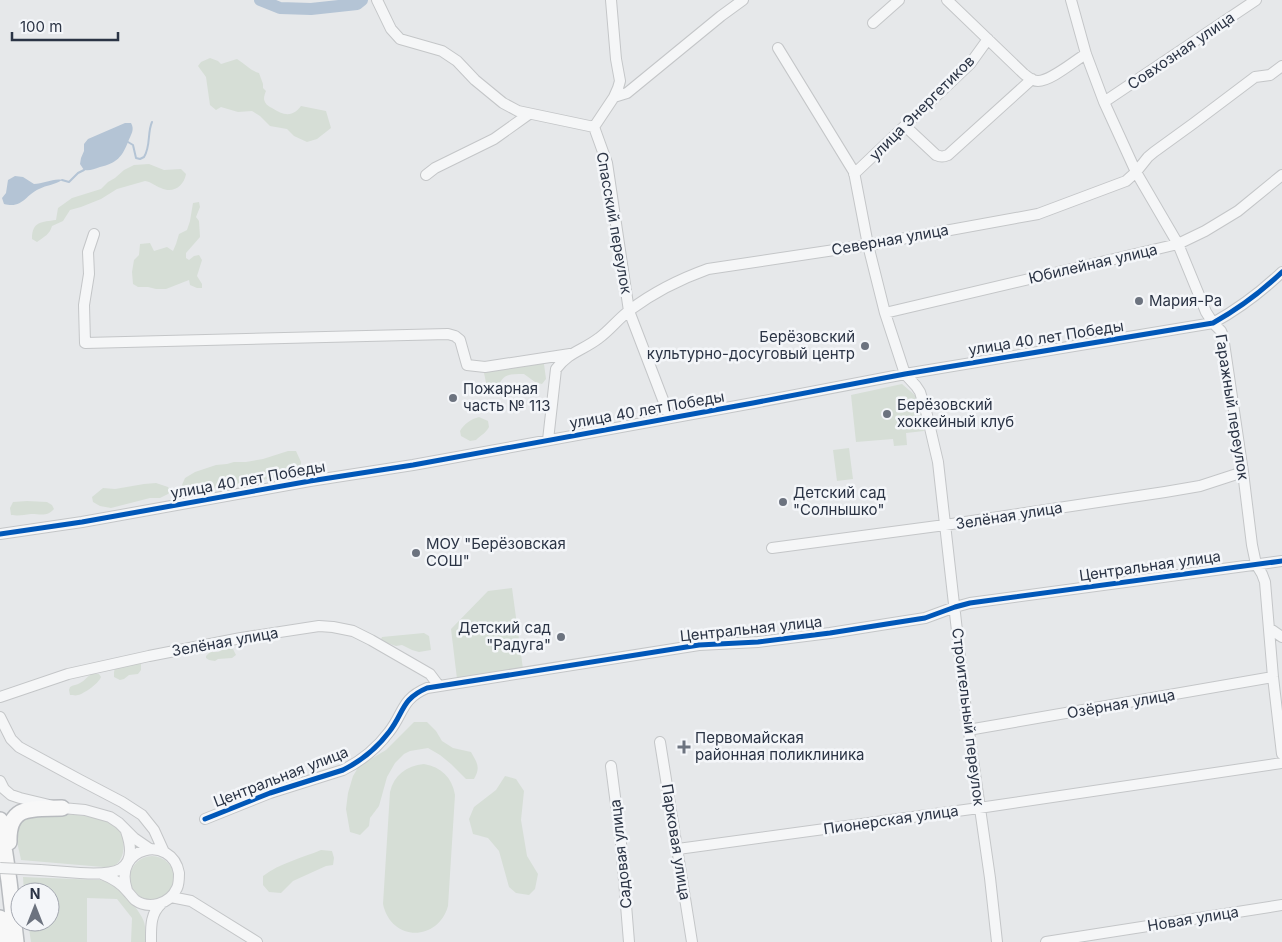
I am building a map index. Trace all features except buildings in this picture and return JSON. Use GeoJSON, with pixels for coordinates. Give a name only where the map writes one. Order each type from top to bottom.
{"type":"FeatureCollection","features":[{"type":"Feature","properties":{"kind":"highway"},"geometry":{"type":"LineString","coordinates":[[9,881],[8,832],[13,817],[27,810],[62,808]]}},
{"type":"Feature","properties":{"kind":"highway"},"geometry":{"type":"LineString","coordinates":[[0,820],[16,942]]}},
{"type":"Feature","properties":{"kind":"highway"},"geometry":{"type":"LineString","coordinates":[[0,918],[3,942]]}},
{"type":"Feature","properties":{"kind":"street"},"geometry":{"type":"LineString","coordinates":[[378,1],[391,29],[400,39],[442,51],[457,61],[475,80],[502,103],[518,112],[594,127],[614,97],[620,81],[616,59],[612,0]]}},
{"type":"Feature","properties":{"kind":"street"},"geometry":{"type":"LineString","coordinates":[[614,97],[627,93],[743,0]]}},
{"type":"Feature","properties":{"kind":"street"},"geometry":{"type":"LineString","coordinates":[[873,23],[899,0]]}},
{"type":"Feature","properties":{"kind":"street"},"geometry":{"type":"LineString","coordinates":[[947,0],[1032,80],[1038,81],[1051,77],[1086,54]]}},
{"type":"Feature","properties":{"kind":"street","name":"Гаражный переулок"},"geometry":{"type":"LineString","coordinates":[[1071,0],[1086,54],[1104,102],[1136,172],[1178,244],[1206,312],[1223,336],[1244,472],[1248,520],[1256,564],[1265,582],[1282,754]]}},
{"type":"Feature","properties":{"kind":"street","name":"Совхозная улица"},"geometry":{"type":"LineString","coordinates":[[1104,102],[1256,0]]}},
{"type":"Feature","properties":{"kind":"street","name":"улица Энергетиков"},"geometry":{"type":"LineString","coordinates":[[854,174],[970,64],[988,39]]}},
{"type":"Feature","properties":{"kind":"street","name":"Строительный переулок"},"geometry":{"type":"LineString","coordinates":[[778,48],[854,172],[868,245],[885,313],[905,374],[920,392],[927,416],[938,462],[968,730],[990,878],[997,942]]}},
{"type":"Feature","properties":{"kind":"street","name":"Северная улица"},"geometry":{"type":"LineString","coordinates":[[548,440],[556,370],[562,361],[600,338],[629,311],[665,287],[708,269],[868,245],[1038,214],[1126,181],[1136,172],[1148,156],[1255,76],[1270,75],[1282,66]]}},
{"type":"Feature","properties":{"kind":"street"},"geometry":{"type":"LineString","coordinates":[[905,126],[936,155],[944,157],[1032,80]]}},
{"type":"Feature","properties":{"kind":"street"},"geometry":{"type":"LineString","coordinates":[[426,175],[435,168],[494,139],[529,114]]}},
{"type":"Feature","properties":{"kind":"street","name":"Спасский переулок"},"geometry":{"type":"LineString","coordinates":[[594,127],[606,163],[629,311],[670,418]]}},
{"type":"Feature","properties":{"kind":"street","name":"Юбилейная улица"},"geometry":{"type":"LineString","coordinates":[[885,313],[1178,244],[1205,231],[1238,211],[1282,175]]}},
{"type":"Feature","properties":{"kind":"street"},"geometry":{"type":"LineString","coordinates":[[94,234],[88,252],[89,274],[84,304],[85,343],[448,334],[460,340],[467,365],[485,367],[571,354]]}},
{"type":"Feature","properties":{"kind":"street","name":"улица 40 лет Победы"},"geometry":{"type":"LineString","coordinates":[[0,534],[82,522],[310,481],[413,465],[905,374],[1214,323],[1254,297],[1282,272]]}},
{"type":"Feature","properties":{"kind":"street","name":"Зелёная улица"},"geometry":{"type":"LineString","coordinates":[[772,548],[945,525],[1165,492],[1200,486],[1244,472]]}},
{"type":"Feature","properties":{"kind":"street","name":"Центральная улица"},"geometry":{"type":"LineString","coordinates":[[205,820],[270,793],[349,767],[368,754],[390,732],[411,697],[427,688],[699,645],[758,642],[830,633],[925,618],[970,603],[1282,561]]}},
{"type":"Feature","properties":{"kind":"street","name":"Зелёная улица"},"geometry":{"type":"LineString","coordinates":[[0,697],[68,674],[241,638],[318,626],[353,631],[372,640],[430,674],[439,686]]}},
{"type":"Feature","properties":{"kind":"street"},"geometry":{"type":"LineString","coordinates":[[1269,628],[1282,637]]}},
{"type":"Feature","properties":{"kind":"street","name":"Озёрная улица"},"geometry":{"type":"LineString","coordinates":[[968,730],[1273,677]]}},
{"type":"Feature","properties":{"kind":"street"},"geometry":{"type":"LineString","coordinates":[[0,717],[11,739],[19,747],[122,802],[142,815],[154,830],[164,852]]}},
{"type":"Feature","properties":{"kind":"street","name":"Парковая улица"},"geometry":{"type":"LineString","coordinates":[[660,742],[692,942]]}},
{"type":"Feature","properties":{"kind":"street","name":"Пионерская улица"},"geometry":{"type":"LineString","coordinates":[[678,849],[1282,764]]}},
{"type":"Feature","properties":{"kind":"street","name":"Садовая улица"},"geometry":{"type":"LineString","coordinates":[[611,766],[621,843],[629,942]]}},
{"type":"Feature","properties":{"kind":"street"},"geometry":{"type":"LineString","coordinates":[[0,781],[4,789],[11,795],[20,798],[62,808],[85,810],[110,817],[119,822],[126,831],[150,849]]}},
{"type":"Feature","properties":{"kind":"street"},"geometry":{"type":"LineString","coordinates":[[126,831],[130,848],[128,863],[124,873],[124,882],[127,890]]}},
{"type":"Feature","properties":{"kind":"street"},"geometry":{"type":"LineString","coordinates":[[0,868],[102,874],[123,868],[133,856],[141,851],[150,849],[164,852],[172,858],[178,867],[179,878],[184,892],[190,901]]}},
{"type":"Feature","properties":{"kind":"street"},"geometry":{"type":"LineString","coordinates":[[102,874],[127,890],[147,911],[152,920]]}},
{"type":"Feature","properties":{"kind":"street"},"geometry":{"type":"LineString","coordinates":[[151,942],[152,920],[155,910],[171,897],[177,888],[179,878]]}},
{"type":"Feature","properties":{"kind":"street"},"geometry":{"type":"LineString","coordinates":[[171,897],[190,901],[248,939],[257,942]]}},
{"type":"Feature","properties":{"kind":"street"},"geometry":{"type":"LineString","coordinates":[[140,903],[150,905],[161,904]]}},
{"type":"Feature","properties":{"kind":"street","name":"Новая улица"},"geometry":{"type":"LineString","coordinates":[[1046,942],[1282,905]]}},
{"type":"Feature","properties":{"kind":"shaded area"},"geometry":{"type":"Polygon","coordinates":[[[210,58],[221,64],[237,59],[259,73],[263,88],[266,91],[264,101],[268,106],[287,114],[298,110],[301,106],[326,111],[331,128],[317,139],[307,142],[294,136],[287,129],[270,126],[252,111],[238,112],[221,107],[216,110],[210,105],[206,77],[198,66],[201,62],[210,58]]]}},
{"type":"Feature","properties":{"kind":"shaded area"},"geometry":{"type":"Polygon","coordinates":[[[149,164],[164,170],[181,169],[186,174],[185,178],[177,188],[170,190],[165,190],[145,181],[117,189],[101,199],[70,210],[63,221],[52,226],[44,237],[37,242],[32,239],[32,233],[36,226],[42,222],[56,220],[58,208],[72,198],[101,189],[124,170],[134,165],[149,164]]]}},
{"type":"Feature","properties":{"kind":"shaded area"},"geometry":{"type":"Polygon","coordinates":[[[199,202],[200,207],[196,217],[199,221],[200,237],[186,253],[186,258],[189,260],[199,255],[202,260],[197,276],[202,284],[202,288],[190,285],[189,280],[166,289],[138,287],[133,284],[134,260],[139,255],[140,244],[150,243],[154,251],[167,247],[173,251],[179,234],[187,230],[193,203],[199,202]]]}},
{"type":"Feature","properties":{"kind":"shaded area"},"geometry":{"type":"Polygon","coordinates":[[[544,364],[546,379],[542,384],[535,382],[524,374],[512,374],[502,379],[496,394],[490,396],[484,373],[491,370],[544,364]]]}},
{"type":"Feature","properties":{"kind":"shaded area","name":"Берёзовский хоккейный клуб"},"geometry":{"type":"Polygon","coordinates":[[[902,384],[917,397],[924,431],[906,433],[907,445],[894,446],[893,439],[856,442],[851,395],[902,384]]]}},
{"type":"Feature","properties":{"kind":"shaded area"},"geometry":{"type":"Polygon","coordinates":[[[479,417],[488,421],[489,427],[486,431],[476,440],[470,441],[461,436],[460,431],[464,426],[471,420],[479,417]]]}},
{"type":"Feature","properties":{"kind":"shaded area"},"geometry":{"type":"Polygon","coordinates":[[[849,448],[853,479],[837,481],[833,450],[849,448]]]}},
{"type":"Feature","properties":{"kind":"shaded area"},"geometry":{"type":"Polygon","coordinates":[[[288,451],[296,451],[301,462],[301,473],[201,491],[187,491],[182,485],[185,478],[195,472],[216,465],[263,459],[288,451]]]}},
{"type":"Feature","properties":{"kind":"shaded area"},"geometry":{"type":"Polygon","coordinates":[[[156,483],[168,487],[171,491],[160,498],[150,498],[111,508],[100,506],[93,502],[92,497],[103,488],[115,489],[156,483]]]}},
{"type":"Feature","properties":{"kind":"shaded area"},"geometry":{"type":"Polygon","coordinates":[[[13,502],[47,502],[54,509],[44,514],[11,515],[10,508],[13,502]]]}},
{"type":"Feature","properties":{"kind":"shaded area"},"geometry":{"type":"Polygon","coordinates":[[[512,588],[523,669],[457,679],[451,629],[488,591],[512,588]]]}},
{"type":"Feature","properties":{"kind":"shaded area"},"geometry":{"type":"Polygon","coordinates":[[[424,633],[429,636],[431,650],[419,652],[402,645],[396,646],[380,641],[382,637],[424,633]]]}},
{"type":"Feature","properties":{"kind":"shaded area"},"geometry":{"type":"Polygon","coordinates":[[[227,648],[233,649],[236,655],[232,658],[215,661],[206,658],[210,652],[218,652],[227,648]]]}},
{"type":"Feature","properties":{"kind":"shaded area"},"geometry":{"type":"Polygon","coordinates":[[[141,664],[141,670],[138,674],[129,675],[120,680],[114,677],[115,668],[141,664]]]}},
{"type":"Feature","properties":{"kind":"shaded area"},"geometry":{"type":"Polygon","coordinates":[[[92,674],[99,674],[101,677],[94,685],[81,694],[70,695],[70,687],[82,682],[92,674]]]}},
{"type":"Feature","properties":{"kind":"shaded area"},"geometry":{"type":"Polygon","coordinates":[[[414,722],[427,722],[442,741],[453,748],[471,752],[478,768],[474,779],[466,779],[440,755],[428,748],[410,751],[395,763],[387,777],[379,806],[370,818],[369,826],[360,835],[350,832],[346,809],[353,776],[359,766],[386,750],[414,722]]]}},
{"type":"Feature","properties":{"kind":"shaded area"},"geometry":{"type":"Polygon","coordinates":[[[424,764],[430,765],[445,774],[454,789],[455,795],[448,906],[443,918],[435,926],[415,933],[404,931],[395,925],[388,916],[383,904],[390,792],[394,781],[402,772],[424,764]]]}},
{"type":"Feature","properties":{"kind":"shaded area"},"geometry":{"type":"Polygon","coordinates":[[[505,776],[516,779],[524,791],[521,820],[527,856],[538,874],[535,889],[529,895],[516,893],[509,887],[499,851],[488,838],[473,834],[469,819],[474,807],[496,790],[505,776]]]}},
{"type":"Feature","properties":{"kind":"shaded area"},"geometry":{"type":"Polygon","coordinates":[[[65,814],[95,818],[116,827],[121,834],[123,842],[122,856],[118,862],[112,866],[103,867],[21,860],[17,837],[18,828],[22,822],[34,816],[65,814]]]}},
{"type":"Feature","properties":{"kind":"shaded area"},"geometry":{"type":"Polygon","coordinates":[[[321,850],[332,851],[333,865],[326,866],[293,881],[281,893],[269,892],[263,885],[263,876],[270,871],[321,850]]]}},
{"type":"Feature","properties":{"kind":"shaded area"},"geometry":{"type":"Polygon","coordinates":[[[148,856],[156,856],[168,862],[174,878],[168,894],[156,900],[148,900],[136,894],[130,882],[130,874],[136,862],[148,856]]]}},
{"type":"Feature","properties":{"kind":"shaded area"},"geometry":{"type":"Polygon","coordinates":[[[23,877],[100,880],[108,882],[123,894],[139,912],[145,924],[145,942],[131,942],[132,918],[117,899],[87,898],[87,942],[31,942],[30,932],[60,932],[60,882],[23,882],[23,877]]]}},
{"type":"Feature","properties":{"kind":"water"},"geometry":{"type":"Polygon","coordinates":[[[125,123],[131,123],[133,130],[121,155],[111,164],[92,170],[84,170],[80,164],[84,144],[88,139],[125,123]]]}},
{"type":"Feature","properties":{"kind":"water"},"geometry":{"type":"Polygon","coordinates":[[[15,176],[23,177],[34,184],[62,180],[34,192],[16,205],[4,204],[2,198],[6,193],[8,180],[15,176]]]}},
{"type":"Feature","properties":{"kind":"waterway"},"geometry":{"type":"LineString","coordinates":[[260,0],[280,8],[311,9],[357,4],[362,0]]}},
{"type":"Feature","properties":{"kind":"waterway"},"geometry":{"type":"LineString","coordinates":[[128,142],[133,145],[136,158],[144,157],[148,148],[152,122]]}},
{"type":"Feature","properties":{"kind":"waterway"},"geometry":{"type":"LineString","coordinates":[[62,180],[69,182],[84,170]]}},
{"type":"Feature","properties":{"kind":"cycle path"},"geometry":{"type":"LineString","coordinates":[[0,534],[82,522],[310,481],[413,465],[905,374],[1213,323],[1249,300],[1282,272]]}},
{"type":"Feature","properties":{"kind":"cycle path"},"geometry":{"type":"LineString","coordinates":[[205,819],[270,793],[343,770],[350,766],[368,754],[379,743],[389,732],[412,697],[427,688],[699,645],[758,642],[830,633],[925,618],[970,603],[1282,561]]}},
{"type":"Feature","properties":{"kind":"place","name":"Мария-Ра"},"geometry":{"type":"Point","coordinates":[1139,301]}},
{"type":"Feature","properties":{"kind":"place","name":"Берёзовский культурно-досуговый центр"},"geometry":{"type":"Point","coordinates":[865,346]}},
{"type":"Feature","properties":{"kind":"place","name":"Пожарная часть № 113"},"geometry":{"type":"Point","coordinates":[453,398]}},
{"type":"Feature","properties":{"kind":"place","name":"Берёзовский хоккейный клуб"},"geometry":{"type":"Point","coordinates":[887,414]}},
{"type":"Feature","properties":{"kind":"place","name":"Детский сад \"Солнышко\""},"geometry":{"type":"Point","coordinates":[783,502]}},
{"type":"Feature","properties":{"kind":"place","name":"МОУ \"Берёзовская СОШ\""},"geometry":{"type":"Point","coordinates":[416,553]}},
{"type":"Feature","properties":{"kind":"place","name":"Детский сад \"Радуга\""},"geometry":{"type":"Point","coordinates":[561,637]}},
{"type":"Feature","properties":{"kind":"place","name":"Первомайская районная поликлиника"},"geometry":{"type":"Point","coordinates":[684,747]}}]}
